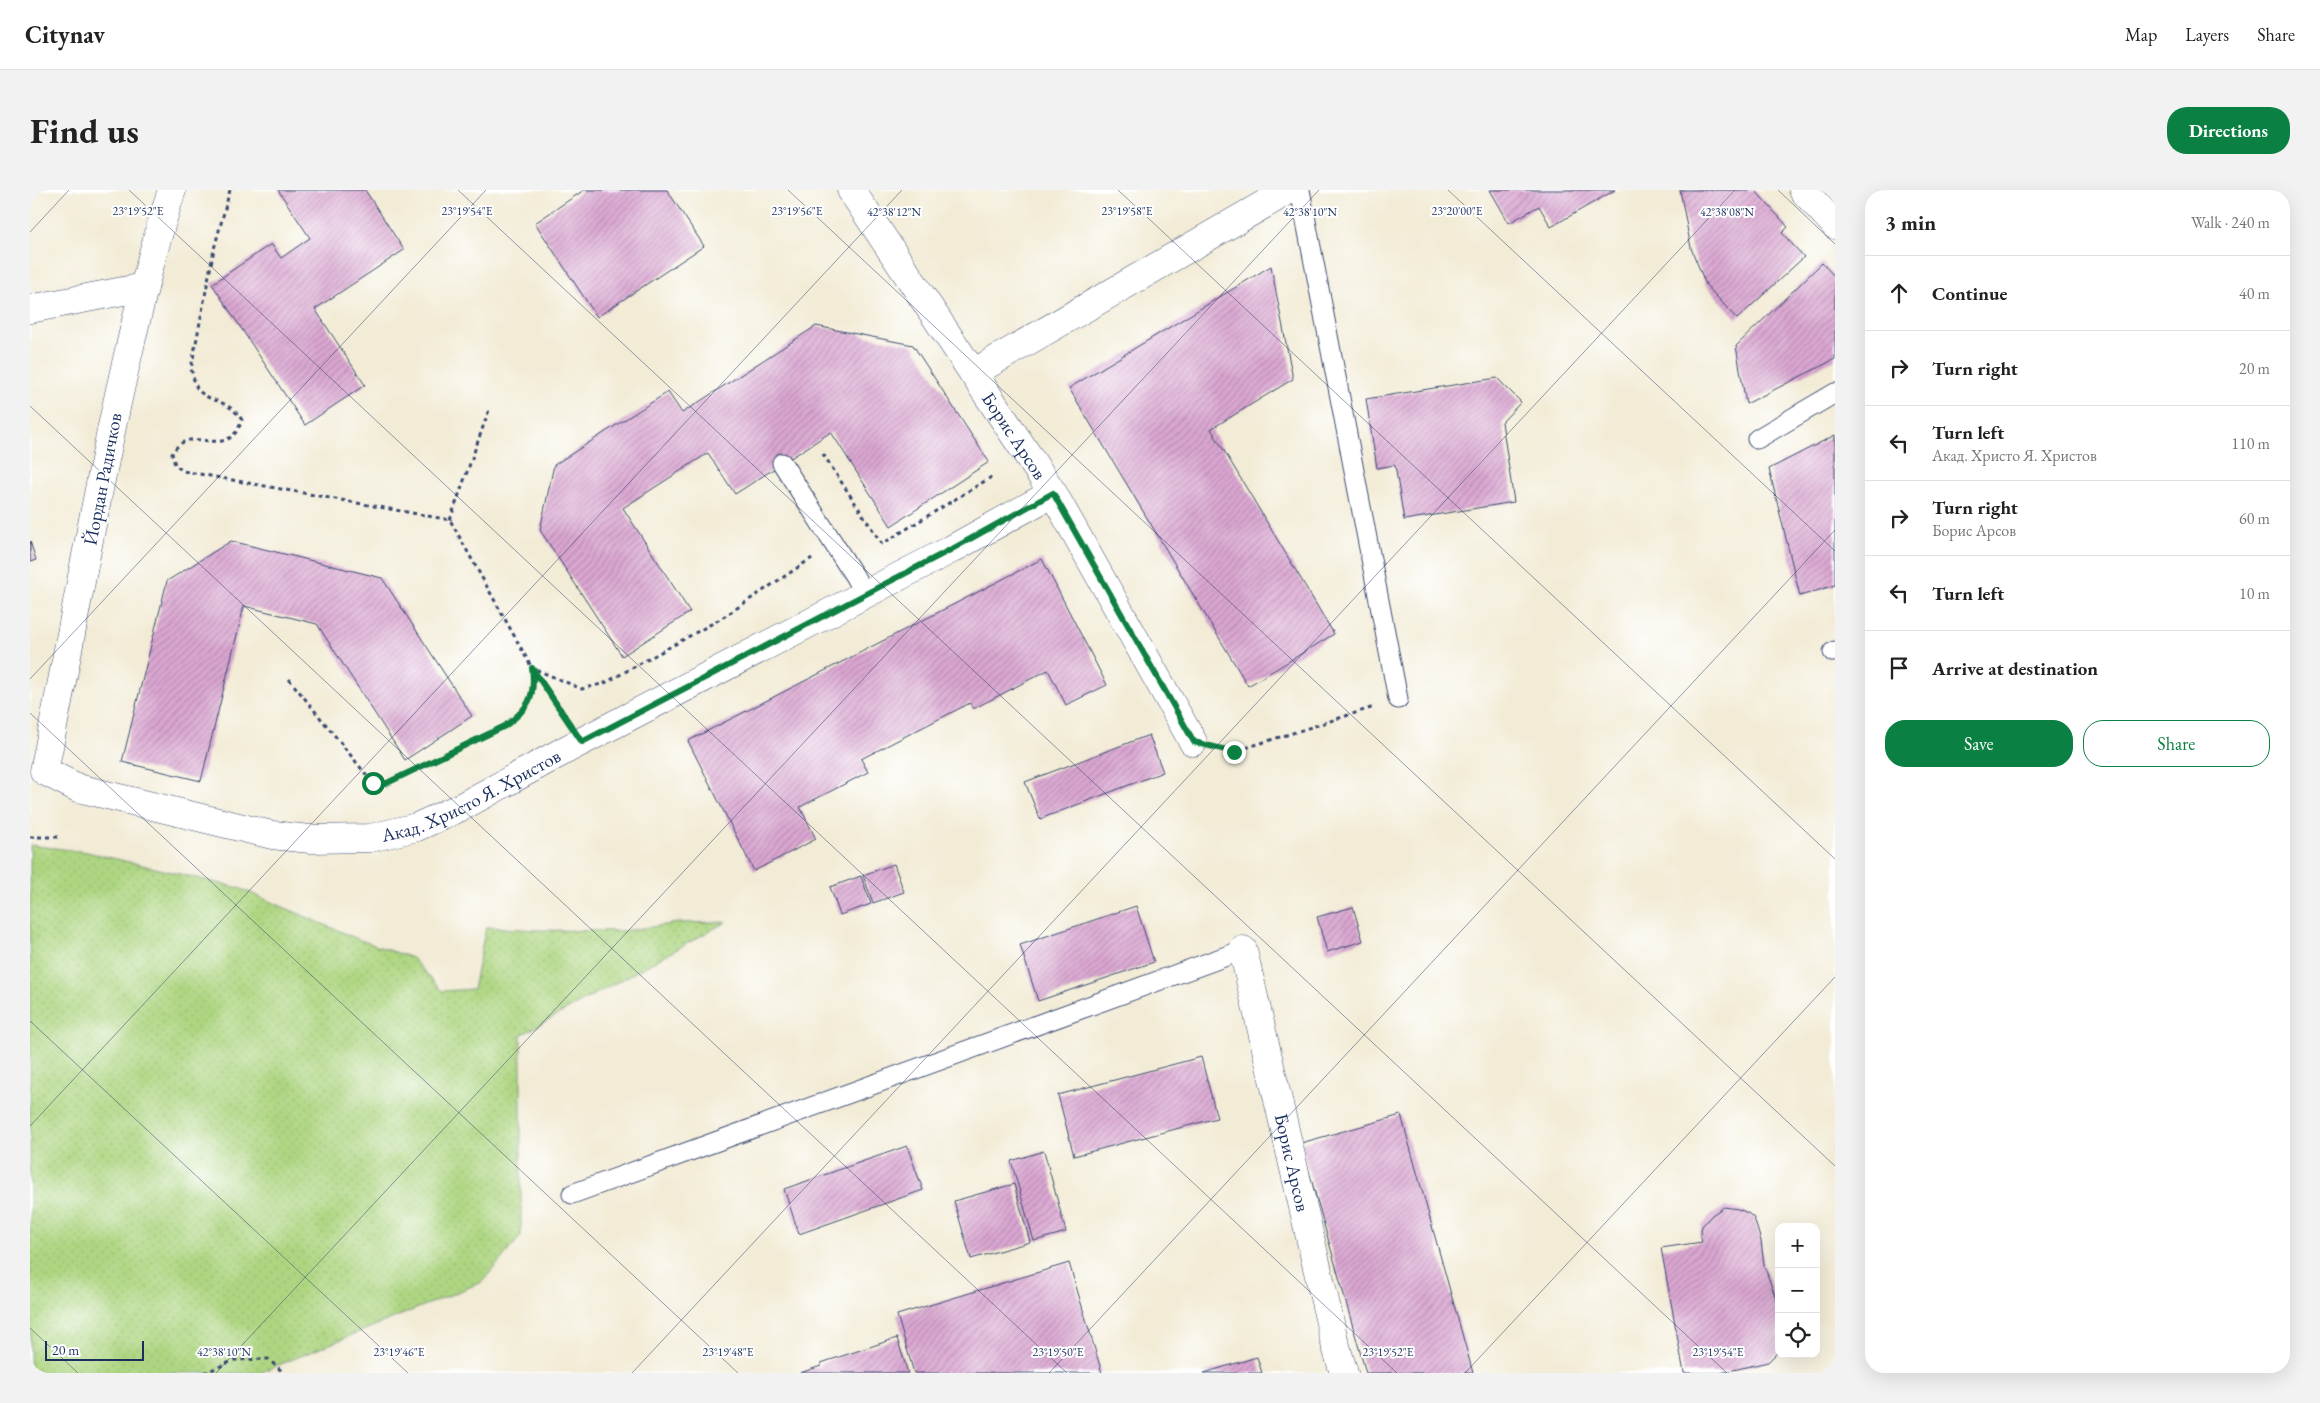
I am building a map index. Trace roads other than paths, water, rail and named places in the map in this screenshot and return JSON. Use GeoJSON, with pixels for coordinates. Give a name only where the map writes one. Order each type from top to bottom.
{"type":"FeatureCollection","features":[{"type":"Feature","properties":{"kind":"street","name":"Йордан Радичков"},"geometry":{"type":"LineString","coordinates":[[44,771],[73,634],[112,420],[155,239],[172,190]]}},
{"type":"Feature","properties":{"kind":"street","name":"Борис Арсов"},"geometry":{"type":"LineString","coordinates":[[851,190],[1053,493],[1194,742]]}},
{"type":"Feature","properties":{"kind":"street"},"geometry":{"type":"LineString","coordinates":[[973,373],[1289,190]]}},
{"type":"Feature","properties":{"kind":"street"},"geometry":{"type":"LineString","coordinates":[[1803,190],[1835,225]]}},
{"type":"Feature","properties":{"kind":"street"},"geometry":{"type":"LineString","coordinates":[[30,309],[144,287]]}},
{"type":"Feature","properties":{"kind":"street","name":"Акад. Христо Я. Христов"},"geometry":{"type":"LineString","coordinates":[[44,771],[78,788],[272,835],[310,839],[370,838],[417,827],[461,807],[863,594],[952,549],[1053,493]]}},
{"type":"Feature","properties":{"kind":"street","name":"Борис Арсов"},"geometry":{"type":"LineString","coordinates":[[1243,950],[1334,1340],[1344,1373]]}},
{"type":"Feature","properties":{"kind":"lane"},"geometry":{"type":"LineString","coordinates":[[1300,190],[1398,699]]}},
{"type":"Feature","properties":{"kind":"lane"},"geometry":{"type":"LineString","coordinates":[[1758,439],[1835,393]]}},
{"type":"Feature","properties":{"kind":"lane"},"geometry":{"type":"LineString","coordinates":[[782,463],[863,594]]}},
{"type":"Feature","properties":{"kind":"lane"},"geometry":{"type":"LineString","coordinates":[[572,1194],[1243,950]]}}]}
